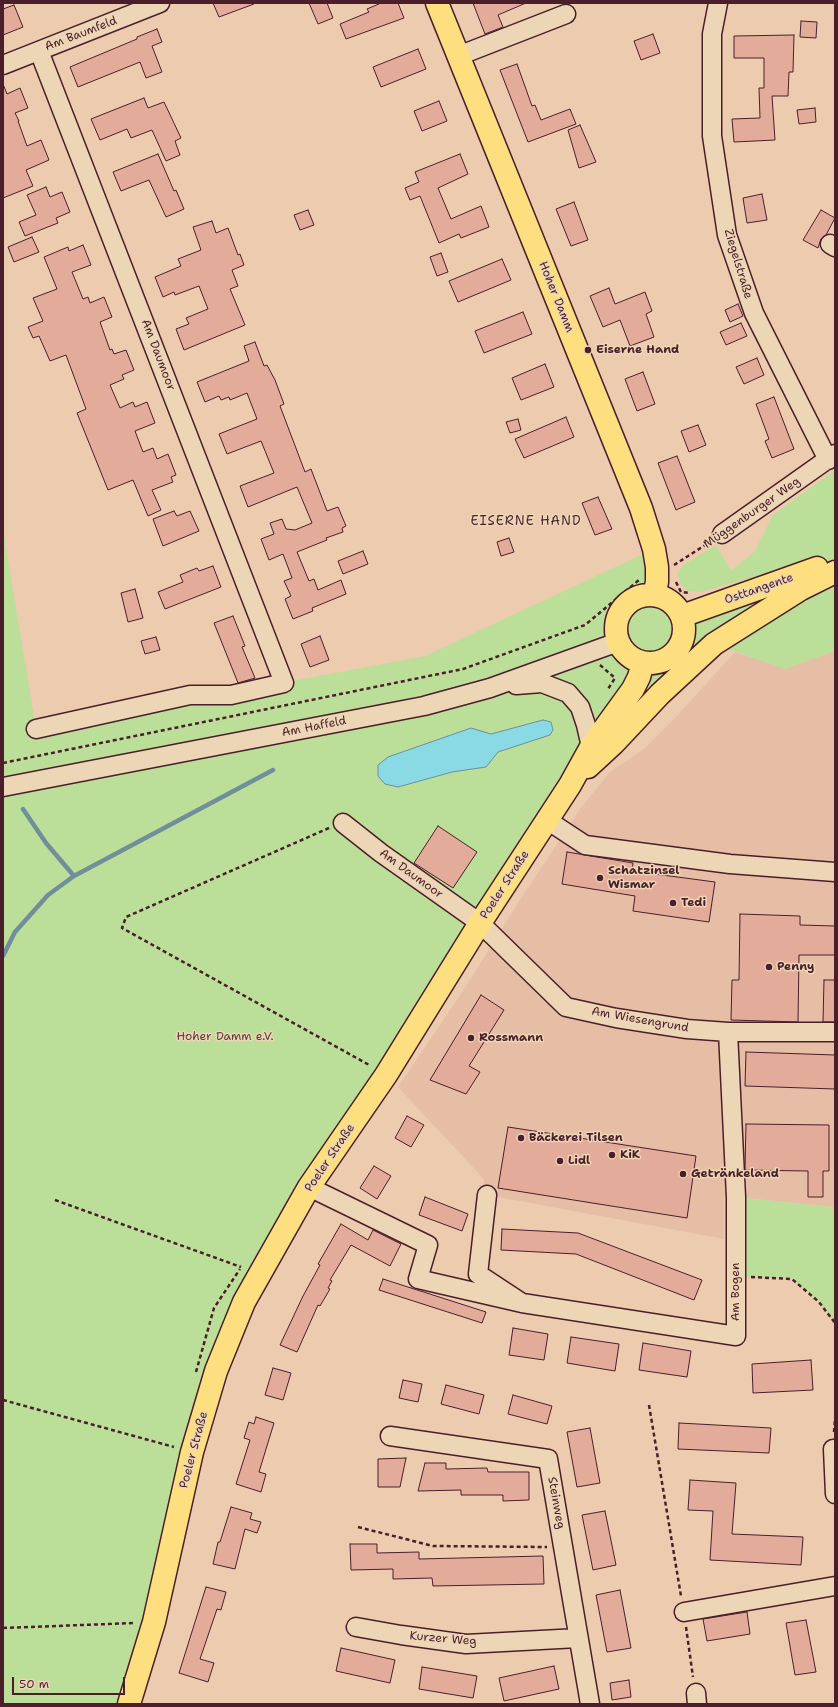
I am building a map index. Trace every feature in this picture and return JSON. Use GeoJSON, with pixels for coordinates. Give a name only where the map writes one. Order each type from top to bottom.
{"type":"FeatureCollection","features":[{"type":"Feature","properties":{"kind":"main road","name":"Hoher Damm"},"geometry":{"type":"LineString","coordinates":[[437,3],[641,508],[654,549],[657,567],[657,582],[654,595]]}},
{"type":"Feature","properties":{"kind":"main road","name":"Osttangente"},"geometry":{"type":"LineString","coordinates":[[682,616],[835,562]]}},
{"type":"Feature","properties":{"kind":"main road"},"geometry":{"type":"LineString","coordinates":[[570,785],[614,743],[660,694],[714,644],[801,589],[835,572]]}},
{"type":"Feature","properties":{"kind":"main road"},"geometry":{"type":"LineString","coordinates":[[643,595],[654,595],[665,598],[675,604],[682,616],[685,624],[685,636],[681,646],[673,655],[664,661],[652,664],[643,663],[630,658],[622,650],[618,642],[616,628],[618,617],[624,607],[632,600],[643,595]]}},
{"type":"Feature","properties":{"kind":"main road","name":"Poeler Straße"},"geometry":{"type":"LineString","coordinates":[[129,1704],[154,1622],[192,1452],[216,1372],[244,1302],[309,1187],[386,1075],[480,923],[570,785],[591,747],[633,689],[640,677],[643,663]]}},
{"type":"Feature","properties":{"kind":"street","name":"Am Baumfeld"},"geometry":{"type":"LineString","coordinates":[[3,65],[160,3]]}},
{"type":"Feature","properties":{"kind":"street","name":"Ziegelstraße"},"geometry":{"type":"LineString","coordinates":[[718,3],[712,34],[712,136],[727,234],[754,313],[831,457]]}},
{"type":"Feature","properties":{"kind":"street"},"geometry":{"type":"LineString","coordinates":[[458,56],[566,14]]}},
{"type":"Feature","properties":{"kind":"street","name":"Am Daumoor"},"geometry":{"type":"LineString","coordinates":[[36,729],[190,695],[231,695],[284,683],[39,51]]}},
{"type":"Feature","properties":{"kind":"street","name":"Müggenburger Weg"},"geometry":{"type":"LineString","coordinates":[[722,534],[831,457]]}},
{"type":"Feature","properties":{"kind":"street","name":"Am Haffeld"},"geometry":{"type":"LineString","coordinates":[[3,787],[424,706],[490,688],[618,642]]}},
{"type":"Feature","properties":{"kind":"street"},"geometry":{"type":"LineString","coordinates":[[490,688],[542,683],[568,694],[580,707],[591,747]]}},
{"type":"Feature","properties":{"kind":"street"},"geometry":{"type":"LineString","coordinates":[[547,820],[584,845],[730,864],[835,872]]}},
{"type":"Feature","properties":{"kind":"street","name":"Am Daumoor"},"geometry":{"type":"LineString","coordinates":[[343,823],[381,853],[480,923]]}},
{"type":"Feature","properties":{"kind":"street","name":"Am Wiesengrund"},"geometry":{"type":"LineString","coordinates":[[480,923],[566,1007],[616,1018],[687,1029],[728,1032],[835,1032]]}},
{"type":"Feature","properties":{"kind":"street","name":"Am Bogen"},"geometry":{"type":"LineString","coordinates":[[522,1303],[736,1336],[736,1197],[728,1032]]}},
{"type":"Feature","properties":{"kind":"street"},"geometry":{"type":"LineString","coordinates":[[309,1187],[428,1245],[418,1279],[522,1303]]}},
{"type":"Feature","properties":{"kind":"street"},"geometry":{"type":"LineString","coordinates":[[487,1195],[478,1274],[522,1303]]}},
{"type":"Feature","properties":{"kind":"street","name":"Steinweg"},"geometry":{"type":"LineString","coordinates":[[390,1436],[548,1459],[590,1704]]}},
{"type":"Feature","properties":{"kind":"street"},"geometry":{"type":"LineString","coordinates":[[834,1449],[835,1494]]}},
{"type":"Feature","properties":{"kind":"street"},"geometry":{"type":"LineString","coordinates":[[684,1612],[835,1586]]}},
{"type":"Feature","properties":{"kind":"street","name":"Kurzer Weg"},"geometry":{"type":"LineString","coordinates":[[356,1626],[401,1635],[466,1644],[578,1638]]}},
{"type":"Feature","properties":{"kind":"path","name":"Müggenburger Weg"},"geometry":{"type":"LineString","coordinates":[[669,569],[722,534]]}},
{"type":"Feature","properties":{"kind":"path"},"geometry":{"type":"LineString","coordinates":[[3,763],[463,669],[585,625],[639,580],[640,575]]}},
{"type":"Feature","properties":{"kind":"path"},"geometry":{"type":"LineString","coordinates":[[675,580],[681,592],[692,594]]}},
{"type":"Feature","properties":{"kind":"path"},"geometry":{"type":"LineString","coordinates":[[598,664],[615,678]]}},
{"type":"Feature","properties":{"kind":"path"},"geometry":{"type":"LineString","coordinates":[[343,823],[126,917],[122,928],[386,1075]]}},
{"type":"Feature","properties":{"kind":"path"},"geometry":{"type":"LineString","coordinates":[[55,1200],[241,1268]]}},
{"type":"Feature","properties":{"kind":"path"},"geometry":{"type":"LineString","coordinates":[[736,1277],[792,1279],[819,1302],[835,1323]]}},
{"type":"Feature","properties":{"kind":"path"},"geometry":{"type":"LineString","coordinates":[[3,1400],[192,1452]]}},
{"type":"Feature","properties":{"kind":"path"},"geometry":{"type":"LineString","coordinates":[[649,1405],[697,1698]]}},
{"type":"Feature","properties":{"kind":"path"},"geometry":{"type":"LineString","coordinates":[[358,1527],[433,1546],[563,1548]]}},
{"type":"Feature","properties":{"kind":"path"},"geometry":{"type":"LineString","coordinates":[[3,1628],[154,1622]]}},
{"type":"Feature","properties":{"kind":"shaded area"},"geometry":{"type":"Polygon","coordinates":[[[835,651],[835,1207],[724,1196],[724,1239],[482,1194],[484,1179],[398,1087],[463,991],[518,903],[580,809],[609,773],[645,748],[677,716],[735,652],[785,668],[835,651]]]}},
{"type":"Feature","properties":{"kind":"green space","name":"Hoher Damm e.V."},"geometry":{"type":"Polygon","coordinates":[[[835,470],[835,651],[785,669],[714,644],[570,785],[244,1302],[129,1704],[3,1704],[3,530],[36,729],[425,656],[654,549],[661,591],[674,597],[679,602],[685,614],[806,562],[700,592],[688,591],[681,585],[677,575],[682,566],[716,545],[731,571],[755,551],[773,515],[835,470]]]}},
{"type":"Feature","properties":{"kind":"green space"},"geometry":{"type":"Polygon","coordinates":[[[736,1197],[835,1207],[835,1323],[819,1302],[792,1279],[736,1277],[736,1197]]]}},
{"type":"Feature","properties":{"kind":"water"},"geometry":{"type":"Polygon","coordinates":[[[543,720],[551,722],[553,730],[550,735],[498,752],[486,767],[452,772],[398,787],[385,784],[378,776],[378,765],[388,757],[471,728],[491,734],[543,720]]]}},
{"type":"Feature","properties":{"kind":"building"},"geometry":{"type":"Polygon","coordinates":[[[213,3],[254,3],[254,4],[219,17],[213,3]]]}},
{"type":"Feature","properties":{"kind":"building"},"geometry":{"type":"Polygon","coordinates":[[[309,3],[327,3],[333,18],[318,24],[309,3]]]}},
{"type":"Feature","properties":{"kind":"building"},"geometry":{"type":"Polygon","coordinates":[[[381,3],[398,3],[404,18],[346,39],[340,24],[369,12],[367,9],[381,3]]]}},
{"type":"Feature","properties":{"kind":"building"},"geometry":{"type":"Polygon","coordinates":[[[473,3],[526,3],[498,15],[503,27],[485,34],[473,3]]]}},
{"type":"Feature","properties":{"kind":"building"},"geometry":{"type":"Polygon","coordinates":[[[14,5],[23,27],[3,35],[3,9],[14,5]]]}},
{"type":"Feature","properties":{"kind":"building"},"geometry":{"type":"Polygon","coordinates":[[[801,21],[817,22],[816,38],[800,37],[801,21]]]}},
{"type":"Feature","properties":{"kind":"building"},"geometry":{"type":"Polygon","coordinates":[[[157,29],[162,42],[152,46],[162,72],[146,78],[140,62],[78,87],[70,67],[157,29]]]}},
{"type":"Feature","properties":{"kind":"building"},"geometry":{"type":"Polygon","coordinates":[[[653,34],[660,53],[641,60],[634,41],[653,34]]]}},
{"type":"Feature","properties":{"kind":"building"},"geometry":{"type":"Polygon","coordinates":[[[794,35],[793,72],[789,72],[788,96],[772,96],[775,140],[734,142],[732,119],[760,118],[759,88],[764,88],[764,58],[734,58],[734,36],[794,35]]]}},
{"type":"Feature","properties":{"kind":"building"},"geometry":{"type":"Polygon","coordinates":[[[418,49],[426,69],[381,87],[373,67],[418,49]]]}},
{"type":"Feature","properties":{"kind":"building"},"geometry":{"type":"Polygon","coordinates":[[[517,64],[532,106],[535,105],[541,120],[570,109],[576,124],[528,142],[500,70],[517,64]]]}},
{"type":"Feature","properties":{"kind":"building"},"geometry":{"type":"Polygon","coordinates":[[[3,84],[7,94],[20,88],[28,108],[15,113],[27,146],[41,140],[49,160],[26,170],[33,186],[3,198],[3,84]]]}},
{"type":"Feature","properties":{"kind":"building"},"geometry":{"type":"Polygon","coordinates":[[[144,98],[148,108],[164,102],[181,138],[175,141],[180,155],[166,161],[152,130],[131,138],[127,129],[100,140],[91,119],[144,98]]]}},
{"type":"Feature","properties":{"kind":"building"},"geometry":{"type":"Polygon","coordinates":[[[439,101],[447,121],[422,131],[414,111],[439,101]]]}},
{"type":"Feature","properties":{"kind":"building"},"geometry":{"type":"Polygon","coordinates":[[[815,108],[816,122],[799,124],[797,110],[815,108]]]}},
{"type":"Feature","properties":{"kind":"building"},"geometry":{"type":"Polygon","coordinates":[[[580,125],[596,162],[579,168],[568,130],[580,125]]]}},
{"type":"Feature","properties":{"kind":"building"},"geometry":{"type":"Polygon","coordinates":[[[158,154],[174,191],[176,190],[184,209],[166,217],[149,180],[121,191],[113,172],[158,154]]]}},
{"type":"Feature","properties":{"kind":"building"},"geometry":{"type":"Polygon","coordinates":[[[460,154],[468,174],[438,188],[451,219],[481,206],[489,227],[461,238],[459,234],[439,243],[420,196],[410,200],[405,188],[419,182],[415,172],[460,154]]]}},
{"type":"Feature","properties":{"kind":"building"},"geometry":{"type":"Polygon","coordinates":[[[46,187],[50,197],[62,192],[70,212],[56,218],[58,223],[25,236],[19,222],[36,215],[27,195],[46,187]]]}},
{"type":"Feature","properties":{"kind":"building"},"geometry":{"type":"Polygon","coordinates":[[[762,194],[767,220],[747,223],[743,198],[762,194]]]}},
{"type":"Feature","properties":{"kind":"building"},"geometry":{"type":"Polygon","coordinates":[[[574,202],[588,240],[571,246],[556,209],[574,202]]]}},
{"type":"Feature","properties":{"kind":"building"},"geometry":{"type":"Polygon","coordinates":[[[308,210],[314,225],[300,230],[294,215],[308,210]]]}},
{"type":"Feature","properties":{"kind":"building"},"geometry":{"type":"Polygon","coordinates":[[[821,210],[835,218],[826,235],[821,239],[818,248],[803,240],[821,210]]]}},
{"type":"Feature","properties":{"kind":"building"},"geometry":{"type":"Polygon","coordinates":[[[212,221],[216,233],[228,228],[238,255],[240,254],[244,265],[232,270],[238,286],[230,289],[245,325],[184,350],[176,329],[189,324],[186,318],[208,309],[199,286],[175,295],[174,292],[163,297],[155,277],[181,266],[178,259],[201,250],[193,227],[212,221]]]}},
{"type":"Feature","properties":{"kind":"building"},"geometry":{"type":"Polygon","coordinates":[[[32,237],[39,252],[14,262],[8,247],[32,237]]]}},
{"type":"Feature","properties":{"kind":"building"},"geometry":{"type":"Polygon","coordinates":[[[83,245],[91,265],[72,272],[83,299],[88,297],[90,303],[104,297],[112,317],[100,322],[110,350],[112,349],[114,354],[126,350],[134,370],[122,375],[124,379],[110,385],[120,408],[133,402],[135,407],[147,402],[155,423],[135,431],[143,452],[153,448],[157,459],[168,454],[176,475],[171,477],[173,482],[152,490],[161,510],[148,516],[133,480],[108,490],[77,413],[86,409],[66,355],[50,361],[39,336],[33,338],[28,327],[43,321],[33,298],[57,289],[44,257],[68,247],[69,251],[83,245]]]}},
{"type":"Feature","properties":{"kind":"building"},"geometry":{"type":"Polygon","coordinates":[[[441,253],[448,272],[437,276],[430,257],[441,253]]]}},
{"type":"Feature","properties":{"kind":"building"},"geometry":{"type":"Polygon","coordinates":[[[502,259],[511,280],[458,302],[449,281],[502,259]]]}},
{"type":"Feature","properties":{"kind":"building"},"geometry":{"type":"Polygon","coordinates":[[[609,288],[615,304],[645,292],[652,311],[646,314],[654,337],[630,346],[620,320],[603,327],[590,296],[609,288]]]}},
{"type":"Feature","properties":{"kind":"building"},"geometry":{"type":"Polygon","coordinates":[[[738,304],[743,316],[730,322],[725,310],[738,304]]]}},
{"type":"Feature","properties":{"kind":"building"},"geometry":{"type":"Polygon","coordinates":[[[523,312],[532,334],[484,353],[475,331],[523,312]]]}},
{"type":"Feature","properties":{"kind":"building"},"geometry":{"type":"Polygon","coordinates":[[[741,323],[747,336],[726,345],[720,332],[741,323]]]}},
{"type":"Feature","properties":{"kind":"building"},"geometry":{"type":"Polygon","coordinates":[[[255,342],[264,366],[267,365],[275,380],[284,404],[280,406],[305,472],[311,469],[327,511],[338,507],[346,526],[342,528],[343,532],[326,538],[327,540],[297,552],[309,581],[314,579],[318,590],[341,580],[346,594],[312,608],[313,611],[293,619],[285,599],[291,596],[284,581],[292,578],[283,554],[269,560],[261,539],[274,534],[270,523],[282,519],[286,529],[295,530],[312,523],[297,487],[248,507],[240,486],[274,473],[261,441],[227,454],[219,434],[257,419],[247,393],[230,400],[229,397],[221,400],[219,396],[205,402],[197,382],[249,361],[244,346],[255,342]]]}},
{"type":"Feature","properties":{"kind":"building"},"geometry":{"type":"Polygon","coordinates":[[[757,358],[764,375],[744,384],[736,367],[757,358]]]}},
{"type":"Feature","properties":{"kind":"building"},"geometry":{"type":"Polygon","coordinates":[[[545,364],[554,387],[521,400],[512,378],[545,364]]]}},
{"type":"Feature","properties":{"kind":"building"},"geometry":{"type":"Polygon","coordinates":[[[643,372],[655,404],[637,411],[625,379],[643,372]]]}},
{"type":"Feature","properties":{"kind":"building"},"geometry":{"type":"Polygon","coordinates":[[[774,397],[794,449],[772,458],[765,441],[769,439],[756,404],[774,397]]]}},
{"type":"Feature","properties":{"kind":"building"},"geometry":{"type":"Polygon","coordinates":[[[566,417],[574,437],[524,458],[515,439],[566,417]]]}},
{"type":"Feature","properties":{"kind":"building"},"geometry":{"type":"Polygon","coordinates":[[[518,419],[521,430],[510,433],[506,422],[518,419]]]}},
{"type":"Feature","properties":{"kind":"building"},"geometry":{"type":"Polygon","coordinates":[[[698,425],[706,445],[689,452],[681,431],[698,425]]]}},
{"type":"Feature","properties":{"kind":"building"},"geometry":{"type":"Polygon","coordinates":[[[677,456],[695,502],[676,510],[658,463],[677,456]]]}},
{"type":"Feature","properties":{"kind":"building"},"geometry":{"type":"Polygon","coordinates":[[[598,497],[612,529],[595,535],[582,503],[598,497]]]}},
{"type":"Feature","properties":{"kind":"building"},"geometry":{"type":"Polygon","coordinates":[[[174,511],[177,516],[190,511],[199,531],[163,546],[153,519],[174,511]]]}},
{"type":"Feature","properties":{"kind":"building"},"geometry":{"type":"Polygon","coordinates":[[[509,538],[514,552],[501,556],[497,542],[509,538]]]}},
{"type":"Feature","properties":{"kind":"building"},"geometry":{"type":"Polygon","coordinates":[[[363,551],[368,564],[343,574],[338,561],[363,551]]]}},
{"type":"Feature","properties":{"kind":"building"},"geometry":{"type":"Polygon","coordinates":[[[213,566],[221,587],[165,609],[158,592],[183,582],[180,575],[197,568],[199,571],[213,566]]]}},
{"type":"Feature","properties":{"kind":"building"},"geometry":{"type":"Polygon","coordinates":[[[135,589],[143,618],[128,622],[121,593],[135,589]]]}},
{"type":"Feature","properties":{"kind":"building"},"geometry":{"type":"Polygon","coordinates":[[[233,616],[245,646],[242,647],[255,678],[238,683],[214,623],[233,616]]]}},
{"type":"Feature","properties":{"kind":"building"},"geometry":{"type":"Polygon","coordinates":[[[320,636],[329,660],[310,667],[301,644],[320,636]]]}},
{"type":"Feature","properties":{"kind":"building"},"geometry":{"type":"Polygon","coordinates":[[[156,637],[160,650],[145,654],[141,641],[156,637]]]}},
{"type":"Feature","properties":{"kind":"building"},"geometry":{"type":"Polygon","coordinates":[[[438,826],[477,852],[453,888],[414,863],[438,826]]]}},
{"type":"Feature","properties":{"kind":"building"},"geometry":{"type":"Polygon","coordinates":[[[567,852],[633,863],[632,871],[715,882],[709,922],[633,911],[635,896],[562,884],[567,852]]]}},
{"type":"Feature","properties":{"kind":"building","name":"Penny"},"geometry":{"type":"Polygon","coordinates":[[[740,914],[800,916],[800,925],[835,926],[835,955],[799,955],[798,1022],[731,1020],[732,980],[739,980],[740,914]]]}},
{"type":"Feature","properties":{"kind":"building"},"geometry":{"type":"Polygon","coordinates":[[[824,980],[835,980],[835,1022],[823,1022],[824,980]]]}},
{"type":"Feature","properties":{"kind":"building","name":"Rossmann"},"geometry":{"type":"Polygon","coordinates":[[[481,995],[504,1010],[469,1066],[480,1072],[466,1094],[430,1080],[481,995]]]}},
{"type":"Feature","properties":{"kind":"building"},"geometry":{"type":"Polygon","coordinates":[[[746,1052],[835,1055],[835,1089],[745,1086],[746,1052]]]}},
{"type":"Feature","properties":{"kind":"building"},"geometry":{"type":"Polygon","coordinates":[[[407,1116],[424,1125],[411,1147],[395,1138],[407,1116]]]}},
{"type":"Feature","properties":{"kind":"building"},"geometry":{"type":"Polygon","coordinates":[[[746,1124],[829,1125],[829,1171],[823,1171],[823,1197],[808,1197],[808,1171],[745,1170],[746,1124]]]}},
{"type":"Feature","properties":{"kind":"building"},"geometry":{"type":"Polygon","coordinates":[[[508,1127],[696,1156],[687,1218],[498,1188],[508,1127]]]}},
{"type":"Feature","properties":{"kind":"building"},"geometry":{"type":"Polygon","coordinates":[[[374,1166],[391,1176],[377,1199],[360,1188],[374,1166]]]}},
{"type":"Feature","properties":{"kind":"building"},"geometry":{"type":"Polygon","coordinates":[[[425,1197],[468,1214],[462,1231],[419,1215],[425,1197]]]}},
{"type":"Feature","properties":{"kind":"building"},"geometry":{"type":"Polygon","coordinates":[[[341,1224],[368,1240],[373,1230],[401,1244],[390,1266],[351,1245],[330,1280],[332,1281],[328,1288],[330,1289],[320,1306],[318,1305],[297,1352],[280,1345],[303,1296],[320,1265],[318,1264],[341,1224]]]}},
{"type":"Feature","properties":{"kind":"building"},"geometry":{"type":"Polygon","coordinates":[[[502,1229],[578,1233],[702,1280],[694,1300],[576,1254],[501,1250],[502,1229]]]}},
{"type":"Feature","properties":{"kind":"building"},"geometry":{"type":"Polygon","coordinates":[[[383,1279],[486,1312],[482,1323],[379,1290],[383,1279]]]}},
{"type":"Feature","properties":{"kind":"building"},"geometry":{"type":"Polygon","coordinates":[[[513,1328],[548,1334],[544,1360],[509,1355],[513,1328]]]}},
{"type":"Feature","properties":{"kind":"building"},"geometry":{"type":"Polygon","coordinates":[[[571,1337],[619,1344],[615,1371],[567,1363],[571,1337]]]}},
{"type":"Feature","properties":{"kind":"building"},"geometry":{"type":"Polygon","coordinates":[[[643,1343],[691,1351],[687,1377],[639,1370],[643,1343]]]}},
{"type":"Feature","properties":{"kind":"building"},"geometry":{"type":"Polygon","coordinates":[[[811,1360],[813,1390],[753,1393],[752,1364],[811,1360]]]}},
{"type":"Feature","properties":{"kind":"building"},"geometry":{"type":"Polygon","coordinates":[[[273,1368],[291,1373],[283,1400],[265,1395],[273,1368]]]}},
{"type":"Feature","properties":{"kind":"building"},"geometry":{"type":"Polygon","coordinates":[[[403,1380],[422,1384],[418,1402],[399,1398],[403,1380]]]}},
{"type":"Feature","properties":{"kind":"building"},"geometry":{"type":"Polygon","coordinates":[[[446,1385],[484,1395],[479,1414],[441,1404],[446,1385]]]}},
{"type":"Feature","properties":{"kind":"building"},"geometry":{"type":"Polygon","coordinates":[[[513,1395],[552,1406],[547,1424],[508,1414],[513,1395]]]}},
{"type":"Feature","properties":{"kind":"building"},"geometry":{"type":"Polygon","coordinates":[[[256,1417],[274,1423],[259,1472],[266,1474],[261,1492],[236,1484],[250,1440],[244,1438],[249,1422],[254,1424],[256,1417]]]}},
{"type":"Feature","properties":{"kind":"building"},"geometry":{"type":"Polygon","coordinates":[[[679,1423],[771,1428],[769,1453],[678,1449],[679,1423]]]}},
{"type":"Feature","properties":{"kind":"building"},"geometry":{"type":"Polygon","coordinates":[[[590,1428],[600,1483],[577,1487],[567,1432],[590,1428]]]}},
{"type":"Feature","properties":{"kind":"building"},"geometry":{"type":"Polygon","coordinates":[[[406,1458],[400,1487],[378,1487],[378,1459],[406,1458]]]}},
{"type":"Feature","properties":{"kind":"building"},"geometry":{"type":"Polygon","coordinates":[[[425,1463],[446,1463],[446,1469],[487,1468],[488,1472],[529,1472],[529,1500],[503,1501],[503,1495],[461,1495],[461,1490],[418,1491],[425,1463]]]}},
{"type":"Feature","properties":{"kind":"building"},"geometry":{"type":"Polygon","coordinates":[[[690,1480],[736,1483],[732,1534],[803,1537],[801,1565],[710,1560],[713,1511],[688,1510],[690,1480]]]}},
{"type":"Feature","properties":{"kind":"building"},"geometry":{"type":"Polygon","coordinates":[[[231,1507],[252,1513],[250,1519],[261,1522],[257,1533],[245,1529],[235,1569],[213,1564],[218,1542],[220,1542],[231,1507]]]}},
{"type":"Feature","properties":{"kind":"building"},"geometry":{"type":"Polygon","coordinates":[[[605,1511],[616,1565],[593,1570],[582,1515],[605,1511]]]}},
{"type":"Feature","properties":{"kind":"building"},"geometry":{"type":"Polygon","coordinates":[[[350,1544],[377,1544],[377,1553],[419,1552],[419,1559],[543,1556],[544,1584],[433,1586],[432,1578],[393,1579],[393,1569],[351,1570],[350,1544]]]}},
{"type":"Feature","properties":{"kind":"building"},"geometry":{"type":"Polygon","coordinates":[[[206,1587],[226,1592],[221,1610],[217,1609],[200,1659],[214,1663],[208,1682],[179,1673],[206,1587]]]}},
{"type":"Feature","properties":{"kind":"building"},"geometry":{"type":"Polygon","coordinates":[[[620,1590],[631,1648],[607,1652],[596,1595],[620,1590]]]}},
{"type":"Feature","properties":{"kind":"building"},"geometry":{"type":"Polygon","coordinates":[[[747,1612],[750,1634],[707,1641],[703,1619],[747,1612]]]}},
{"type":"Feature","properties":{"kind":"building"},"geometry":{"type":"Polygon","coordinates":[[[806,1620],[816,1672],[795,1675],[786,1623],[806,1620]]]}},
{"type":"Feature","properties":{"kind":"building"},"geometry":{"type":"Polygon","coordinates":[[[341,1648],[395,1660],[390,1683],[336,1671],[341,1648]]]}},
{"type":"Feature","properties":{"kind":"building"},"geometry":{"type":"Polygon","coordinates":[[[554,1666],[559,1689],[504,1701],[499,1678],[554,1666]]]}},
{"type":"Feature","properties":{"kind":"building"},"geometry":{"type":"Polygon","coordinates":[[[422,1667],[477,1676],[473,1698],[419,1689],[422,1667]]]}},
{"type":"Feature","properties":{"kind":"building"},"geometry":{"type":"Polygon","coordinates":[[[629,1680],[631,1697],[612,1700],[610,1683],[629,1680]]]}},
{"type":"Feature","properties":{"kind":"waterway"},"geometry":{"type":"LineString","coordinates":[[3,956],[15,932],[48,895],[74,876],[273,770]]}},
{"type":"Feature","properties":{"kind":"waterway"},"geometry":{"type":"LineString","coordinates":[[23,809],[46,843],[74,876]]}},
{"type":"Feature","properties":{"kind":"place","name":"Eiserne Hand"},"geometry":{"type":"Point","coordinates":[588,350]}},
{"type":"Feature","properties":{"kind":"place","name":"Schatzinsel Wismar"},"geometry":{"type":"Point","coordinates":[600,878]}},
{"type":"Feature","properties":{"kind":"place","name":"Tedi"},"geometry":{"type":"Point","coordinates":[673,903]}},
{"type":"Feature","properties":{"kind":"place","name":"Penny"},"geometry":{"type":"Point","coordinates":[769,967]}},
{"type":"Feature","properties":{"kind":"place","name":"Rossmann"},"geometry":{"type":"Point","coordinates":[471,1038]}},
{"type":"Feature","properties":{"kind":"place","name":"Bäckerei Tilsen"},"geometry":{"type":"Point","coordinates":[521,1138]}},
{"type":"Feature","properties":{"kind":"place","name":"KiK"},"geometry":{"type":"Point","coordinates":[612,1155]}},
{"type":"Feature","properties":{"kind":"place","name":"Lidl"},"geometry":{"type":"Point","coordinates":[560,1161]}},
{"type":"Feature","properties":{"kind":"place","name":"Getränkeland"},"geometry":{"type":"Point","coordinates":[683,1174]}},
{"type":"Feature","properties":{"kind":"district","name":"EISERNE HAND"},"geometry":{"type":"Point","coordinates":[526,522]}}]}
